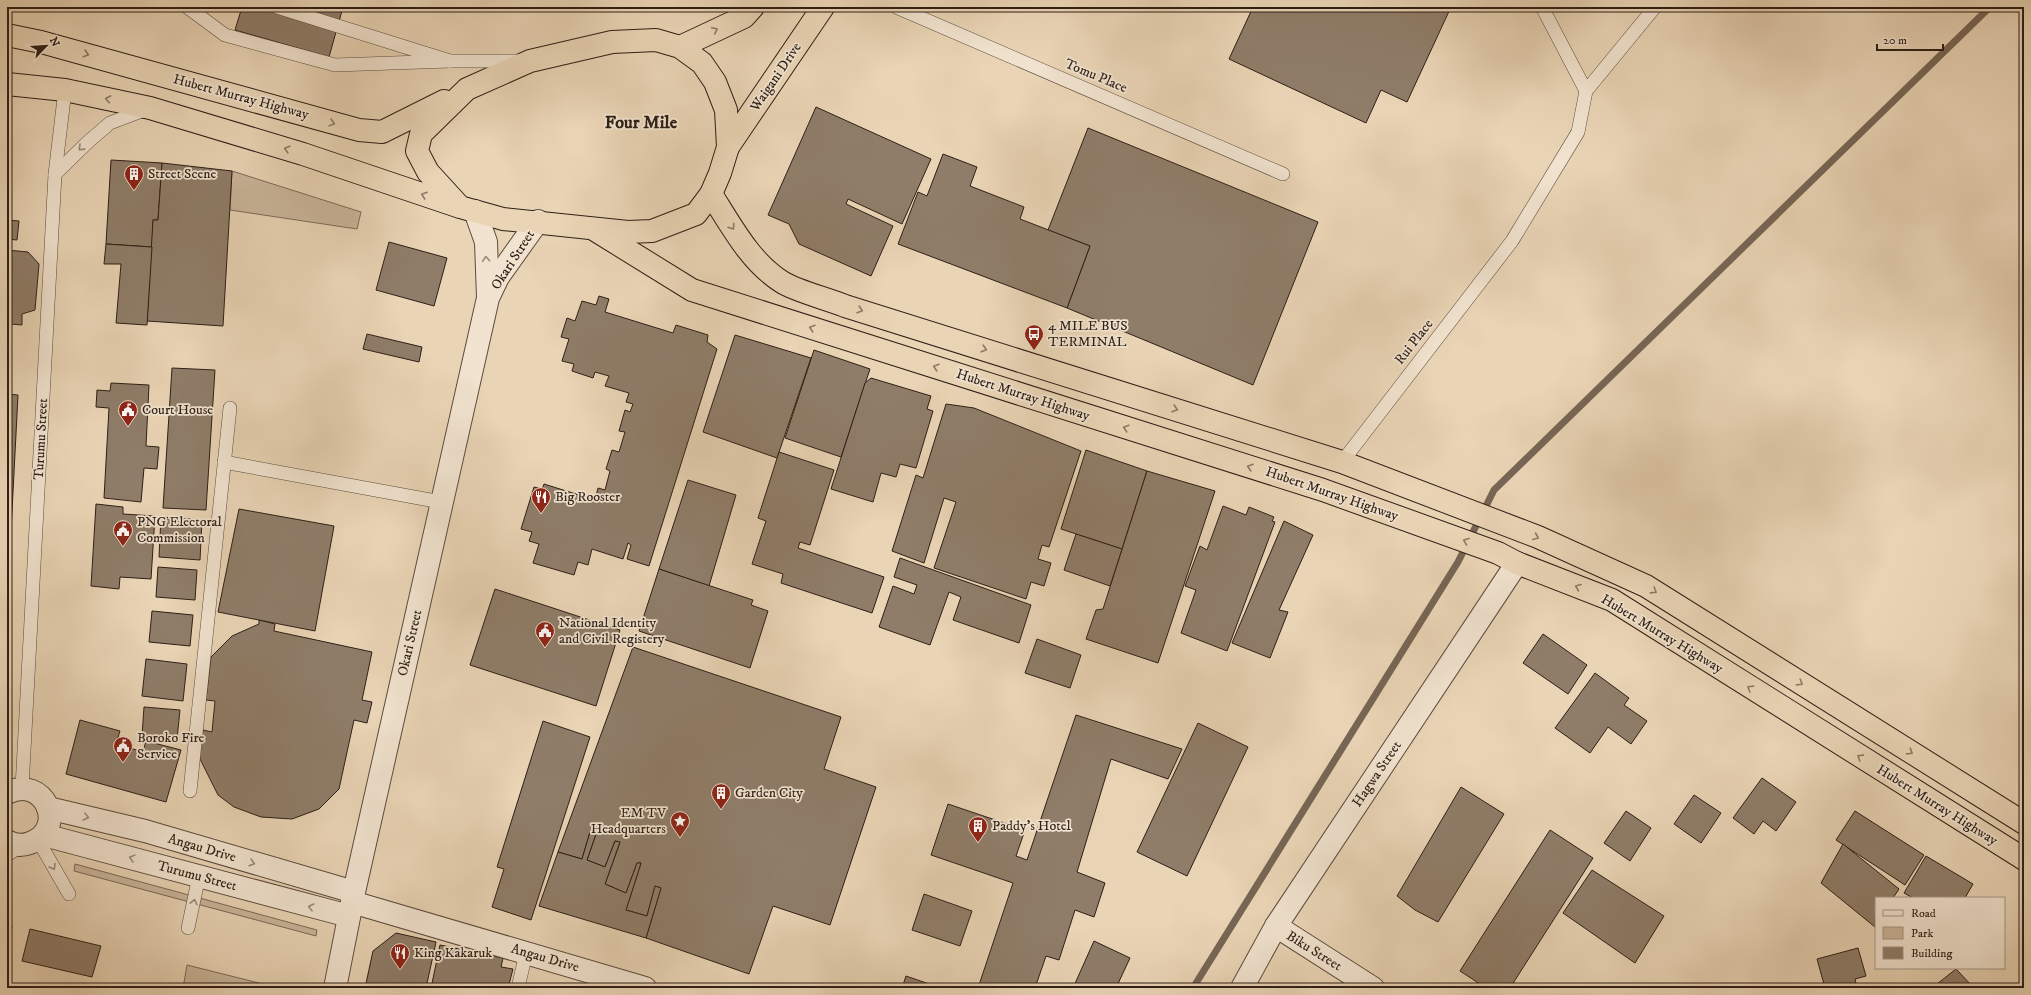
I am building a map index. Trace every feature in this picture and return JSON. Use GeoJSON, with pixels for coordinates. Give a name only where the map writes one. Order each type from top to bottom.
{"type":"FeatureCollection","features":[{"type":"Feature","properties":{"kind":"highway"},"geometry":{"type":"LineString","coordinates":[[680,47],[744,17],[754,7]]}},
{"type":"Feature","properties":{"kind":"highway","name":"Waigani Drive"},"geometry":{"type":"LineString","coordinates":[[728,147],[823,7]]}},
{"type":"Feature","properties":{"kind":"highway","name":"Hubert Murray Highway"},"geometry":{"type":"LineString","coordinates":[[7,35],[41,42],[359,130],[382,132],[417,116],[467,89],[530,61],[612,42],[656,40],[680,47],[702,63],[715,82],[726,110],[728,147]]}},
{"type":"Feature","properties":{"kind":"highway"},"geometry":{"type":"LineString","coordinates":[[7,84],[65,90],[150,108],[303,154],[468,209],[503,218],[538,221],[595,230],[652,231],[696,214],[711,194],[720,173],[728,147]]}},
{"type":"Feature","properties":{"kind":"highway"},"geometry":{"type":"LineString","coordinates":[[467,89],[421,134],[417,152],[428,172],[468,209]]}},
{"type":"Feature","properties":{"kind":"highway","name":"Hubert Murray Highway"},"geometry":{"type":"LineString","coordinates":[[711,194],[747,249],[762,266],[783,282],[845,306],[1342,462],[1446,503],[1500,522],[1646,586],[2024,822]]}},
{"type":"Feature","properties":{"kind":"highway","name":"Hubert Murray Highway"},"geometry":{"type":"LineString","coordinates":[[595,230],[692,290],[1323,490],[1433,528],[1612,600],[2024,859]]}},
{"type":"Feature","properties":{"kind":"street","name":"Okari Street"},"geometry":{"type":"LineString","coordinates":[[468,209],[486,242],[488,298]]}},
{"type":"Feature","properties":{"kind":"street","name":"Okari Street"},"geometry":{"type":"LineString","coordinates":[[335,988],[352,904],[441,502],[488,298],[498,277],[538,221]]}},
{"type":"Feature","properties":{"kind":"street","name":"Hagwa Street"},"geometry":{"type":"LineString","coordinates":[[1242,988],[1276,926],[1517,563]]}},
{"type":"Feature","properties":{"kind":"street"},"geometry":{"type":"LineString","coordinates":[[15,790],[38,793],[48,808],[49,825],[23,844]]}},
{"type":"Feature","properties":{"kind":"street","name":"Angau Drive"},"geometry":{"type":"LineString","coordinates":[[48,808],[145,831],[352,904],[645,988]]}},
{"type":"Feature","properties":{"kind":"street","name":"Turumu Street"},"geometry":{"type":"LineString","coordinates":[[23,844],[352,904]]}},
{"type":"Feature","properties":{"kind":"street","name":"Biku Street"},"geometry":{"type":"LineString","coordinates":[[1276,926],[1373,988]]}},
{"type":"Feature","properties":{"kind":"lane"},"geometry":{"type":"LineString","coordinates":[[187,7],[225,35],[335,65],[450,61],[530,61]]}},
{"type":"Feature","properties":{"kind":"lane"},"geometry":{"type":"LineString","coordinates":[[277,7],[450,61]]}},
{"type":"Feature","properties":{"kind":"lane","name":"Tomu Place"},"geometry":{"type":"LineString","coordinates":[[896,7],[1283,174]]}},
{"type":"Feature","properties":{"kind":"lane"},"geometry":{"type":"LineString","coordinates":[[1542,7],[1586,91],[1655,7]]}},
{"type":"Feature","properties":{"kind":"lane","name":"Turumu Street"},"geometry":{"type":"LineString","coordinates":[[15,790],[55,174],[65,90]]}},
{"type":"Feature","properties":{"kind":"lane","name":"Rui Place"},"geometry":{"type":"LineString","coordinates":[[1342,462],[1512,241],[1578,132],[1586,91]]}},
{"type":"Feature","properties":{"kind":"lane"},"geometry":{"type":"LineString","coordinates":[[55,174],[89,140],[110,123],[150,108]]}},
{"type":"Feature","properties":{"kind":"lane"},"geometry":{"type":"LineString","coordinates":[[190,791],[230,408]]}},
{"type":"Feature","properties":{"kind":"lane"},"geometry":{"type":"LineString","coordinates":[[224,462],[441,502]]}},
{"type":"Feature","properties":{"kind":"lane"},"geometry":{"type":"LineString","coordinates":[[23,844],[69,894]]}},
{"type":"Feature","properties":{"kind":"lane"},"geometry":{"type":"LineString","coordinates":[[188,928],[199,876]]}},
{"type":"Feature","properties":{"kind":"lane"},"geometry":{"type":"LineString","coordinates":[[518,988],[526,953]]}},
{"type":"Feature","properties":{"kind":"green space"},"geometry":{"type":"Polygon","coordinates":[[[232,171],[361,212],[357,229],[230,210],[232,171]]]}},
{"type":"Feature","properties":{"kind":"green space"},"geometry":{"type":"Polygon","coordinates":[[[75,864],[317,930],[316,936],[74,871],[75,864]]]}},
{"type":"Feature","properties":{"kind":"green space"},"geometry":{"type":"Polygon","coordinates":[[[187,965],[263,984],[262,988],[183,988],[187,965]]]}},
{"type":"Feature","properties":{"kind":"building"},"geometry":{"type":"Polygon","coordinates":[[[242,7],[343,7],[329,57],[235,30],[242,7]]]}},
{"type":"Feature","properties":{"kind":"building"},"geometry":{"type":"Polygon","coordinates":[[[1253,7],[1451,7],[1407,102],[1381,90],[1366,123],[1229,59],[1253,7]]]}},
{"type":"Feature","properties":{"kind":"building"},"geometry":{"type":"Polygon","coordinates":[[[816,107],[931,159],[902,224],[848,199],[846,204],[893,226],[871,276],[799,244],[789,224],[768,215],[816,107]]]}},
{"type":"Feature","properties":{"kind":"building"},"geometry":{"type":"Polygon","coordinates":[[[1088,128],[1318,222],[1253,385],[1067,308],[1090,246],[1048,230],[1088,128]]]}},
{"type":"Feature","properties":{"kind":"building"},"geometry":{"type":"Polygon","coordinates":[[[943,154],[977,167],[970,186],[1024,207],[1020,219],[1090,246],[1067,308],[898,244],[918,192],[927,196],[943,154]]]}},
{"type":"Feature","properties":{"kind":"building","name":"Street Scene"},"geometry":{"type":"Polygon","coordinates":[[[111,160],[162,163],[158,220],[153,220],[152,247],[106,244],[111,160]]]}},
{"type":"Feature","properties":{"kind":"building"},"geometry":{"type":"Polygon","coordinates":[[[162,163],[232,171],[223,326],[147,321],[153,220],[158,220],[162,163]]]}},
{"type":"Feature","properties":{"kind":"building"},"geometry":{"type":"Polygon","coordinates":[[[7,220],[19,221],[17,240],[7,239],[7,220]]]}},
{"type":"Feature","properties":{"kind":"building"},"geometry":{"type":"Polygon","coordinates":[[[389,242],[447,258],[434,306],[376,290],[389,242]]]}},
{"type":"Feature","properties":{"kind":"building"},"geometry":{"type":"Polygon","coordinates":[[[106,244],[152,247],[147,325],[116,323],[121,264],[104,264],[106,244]]]}},
{"type":"Feature","properties":{"kind":"building"},"geometry":{"type":"Polygon","coordinates":[[[7,250],[28,252],[39,264],[35,310],[22,314],[22,325],[11,324],[7,381],[7,250]]]}},
{"type":"Feature","properties":{"kind":"building"},"geometry":{"type":"Polygon","coordinates":[[[599,296],[609,299],[605,312],[673,333],[676,325],[708,335],[707,342],[717,349],[649,566],[627,559],[631,545],[628,543],[623,559],[592,549],[588,565],[578,562],[574,575],[533,563],[539,544],[529,541],[532,532],[521,529],[534,487],[542,489],[544,484],[595,500],[598,488],[605,490],[610,471],[606,469],[612,450],[619,452],[625,432],[619,431],[625,410],[630,412],[633,404],[626,402],[629,393],[605,386],[609,376],[595,372],[593,378],[572,371],[574,364],[562,361],[569,339],[561,337],[567,318],[575,321],[582,301],[596,305],[599,296]]]}},
{"type":"Feature","properties":{"kind":"building"},"geometry":{"type":"Polygon","coordinates":[[[367,334],[422,347],[419,362],[363,349],[367,334]]]}},
{"type":"Feature","properties":{"kind":"building"},"geometry":{"type":"Polygon","coordinates":[[[735,335],[811,358],[777,458],[703,432],[735,335]]]}},
{"type":"Feature","properties":{"kind":"building"},"geometry":{"type":"Polygon","coordinates":[[[814,350],[870,369],[841,457],[785,438],[814,350]]]}},
{"type":"Feature","properties":{"kind":"building"},"geometry":{"type":"Polygon","coordinates":[[[172,368],[215,370],[206,510],[163,508],[172,368]]]}},
{"type":"Feature","properties":{"kind":"building"},"geometry":{"type":"Polygon","coordinates":[[[871,378],[931,396],[927,409],[933,411],[916,468],[900,464],[896,477],[881,473],[873,502],[831,489],[865,383],[871,378]]]}},
{"type":"Feature","properties":{"kind":"building","name":"Court House"},"geometry":{"type":"Polygon","coordinates":[[[111,383],[149,385],[146,446],[159,447],[157,469],[144,468],[141,502],[104,498],[109,408],[96,407],[97,390],[110,391],[111,383]]]}},
{"type":"Feature","properties":{"kind":"building"},"geometry":{"type":"Polygon","coordinates":[[[7,394],[18,395],[11,531],[7,531],[7,394]]]}},
{"type":"Feature","properties":{"kind":"building"},"geometry":{"type":"Polygon","coordinates":[[[946,404],[974,408],[1081,451],[1049,547],[1042,545],[1038,559],[1051,563],[1044,586],[1031,582],[1026,599],[934,568],[956,502],[944,498],[924,563],[892,551],[916,475],[923,478],[946,404]]]}},
{"type":"Feature","properties":{"kind":"building"},"geometry":{"type":"Polygon","coordinates":[[[1086,450],[1147,471],[1122,549],[1061,529],[1086,450]]]}},
{"type":"Feature","properties":{"kind":"building"},"geometry":{"type":"Polygon","coordinates":[[[779,452],[834,470],[810,545],[800,542],[798,548],[884,577],[872,613],[781,583],[783,574],[752,564],[766,521],[758,518],[779,452]]]}},
{"type":"Feature","properties":{"kind":"building"},"geometry":{"type":"Polygon","coordinates":[[[1147,471],[1215,491],[1158,663],[1086,639],[1096,610],[1103,609],[1147,471]]]}},
{"type":"Feature","properties":{"kind":"building"},"geometry":{"type":"Polygon","coordinates":[[[688,480],[736,495],[709,586],[659,569],[688,480]]]}},
{"type":"Feature","properties":{"kind":"building","name":"PNG Electoral Commission"},"geometry":{"type":"Polygon","coordinates":[[[96,504],[123,507],[123,514],[155,516],[151,579],[120,577],[119,589],[91,586],[96,504]]]}},
{"type":"Feature","properties":{"kind":"building"},"geometry":{"type":"Polygon","coordinates":[[[1223,506],[1246,515],[1249,507],[1274,517],[1272,521],[1275,522],[1227,651],[1181,633],[1196,590],[1185,586],[1200,546],[1207,550],[1223,506]]]}},
{"type":"Feature","properties":{"kind":"building"},"geometry":{"type":"Polygon","coordinates":[[[239,509],[334,526],[315,631],[218,612],[239,509]]]}},
{"type":"Feature","properties":{"kind":"building"},"geometry":{"type":"Polygon","coordinates":[[[161,517],[202,520],[200,560],[159,557],[161,517]]]}},
{"type":"Feature","properties":{"kind":"building"},"geometry":{"type":"Polygon","coordinates":[[[1284,521],[1313,535],[1279,610],[1288,612],[1270,658],[1232,643],[1284,521]]]}},
{"type":"Feature","properties":{"kind":"building"},"geometry":{"type":"Polygon","coordinates":[[[7,531],[11,531],[7,581],[7,531]]]}},
{"type":"Feature","properties":{"kind":"building"},"geometry":{"type":"Polygon","coordinates":[[[1076,534],[1122,549],[1110,586],[1064,570],[1076,534]]]}},
{"type":"Feature","properties":{"kind":"building"},"geometry":{"type":"Polygon","coordinates":[[[900,558],[1031,605],[1019,643],[953,620],[961,597],[949,592],[930,645],[879,627],[893,586],[914,594],[917,585],[894,577],[900,558]]]}},
{"type":"Feature","properties":{"kind":"building"},"geometry":{"type":"Polygon","coordinates":[[[158,567],[197,570],[195,600],[156,597],[158,567]]]}},
{"type":"Feature","properties":{"kind":"building"},"geometry":{"type":"Polygon","coordinates":[[[659,569],[753,600],[751,605],[768,611],[750,668],[639,631],[659,569]]]}},
{"type":"Feature","properties":{"kind":"building","name":"National Identity and Civil Registery"},"geometry":{"type":"Polygon","coordinates":[[[495,589],[620,630],[596,706],[470,665],[495,589]]]}},
{"type":"Feature","properties":{"kind":"building"},"geometry":{"type":"Polygon","coordinates":[[[152,611],[193,615],[190,646],[149,642],[152,611]]]}},
{"type":"Feature","properties":{"kind":"building"},"geometry":{"type":"Polygon","coordinates":[[[259,620],[275,624],[274,631],[372,652],[362,700],[372,702],[367,723],[354,720],[339,789],[319,809],[292,819],[261,817],[234,807],[218,795],[199,757],[203,730],[212,732],[215,701],[206,700],[211,657],[232,636],[259,624],[259,620]]]}},
{"type":"Feature","properties":{"kind":"building"},"geometry":{"type":"Polygon","coordinates":[[[1543,634],[1587,665],[1568,694],[1523,663],[1543,634]]]}},
{"type":"Feature","properties":{"kind":"building"},"geometry":{"type":"Polygon","coordinates":[[[1037,639],[1081,655],[1070,688],[1025,673],[1037,639]]]}},
{"type":"Feature","properties":{"kind":"building","name":"Garden City"},"geometry":{"type":"Polygon","coordinates":[[[633,647],[841,717],[824,769],[876,787],[830,925],[773,906],[749,974],[646,938],[661,888],[655,886],[647,916],[626,910],[641,863],[637,863],[626,893],[605,884],[620,842],[615,841],[605,867],[587,860],[596,834],[590,832],[582,859],[558,852],[633,647]]]}},
{"type":"Feature","properties":{"kind":"building"},"geometry":{"type":"Polygon","coordinates":[[[146,659],[187,664],[183,701],[142,696],[146,659]]]}},
{"type":"Feature","properties":{"kind":"building"},"geometry":{"type":"Polygon","coordinates":[[[1595,673],[1629,698],[1624,705],[1647,721],[1631,744],[1608,727],[1590,753],[1555,728],[1595,673]]]}},
{"type":"Feature","properties":{"kind":"building"},"geometry":{"type":"Polygon","coordinates":[[[144,707],[180,710],[177,739],[142,736],[144,707]]]}},
{"type":"Feature","properties":{"kind":"building","name":"Paddy's Hotel"},"geometry":{"type":"Polygon","coordinates":[[[1076,715],[1182,749],[1168,779],[1111,759],[1077,872],[1105,883],[1094,917],[1075,910],[1059,960],[1046,956],[1035,988],[978,988],[1013,883],[931,855],[948,804],[1025,830],[1016,856],[1027,860],[1076,715]]]}},
{"type":"Feature","properties":{"kind":"building","name":"Boroko Fire Service"},"geometry":{"type":"Polygon","coordinates":[[[80,720],[120,731],[116,744],[143,752],[146,741],[181,750],[166,802],[66,774],[80,720]]]}},
{"type":"Feature","properties":{"kind":"building"},"geometry":{"type":"Polygon","coordinates":[[[543,721],[590,737],[531,920],[492,907],[504,869],[497,867],[543,721]]]}},
{"type":"Feature","properties":{"kind":"building"},"geometry":{"type":"Polygon","coordinates":[[[1198,723],[1248,747],[1187,876],[1137,852],[1198,723]]]}},
{"type":"Feature","properties":{"kind":"building"},"geometry":{"type":"Polygon","coordinates":[[[1762,778],[1796,802],[1776,831],[1763,821],[1754,834],[1733,818],[1762,778]]]}},
{"type":"Feature","properties":{"kind":"building"},"geometry":{"type":"Polygon","coordinates":[[[1461,787],[1504,814],[1438,922],[1415,910],[1397,896],[1461,787]]]}},
{"type":"Feature","properties":{"kind":"building"},"geometry":{"type":"Polygon","coordinates":[[[1694,795],[1721,813],[1701,843],[1674,824],[1694,795]]]}},
{"type":"Feature","properties":{"kind":"building"},"geometry":{"type":"Polygon","coordinates":[[[1626,811],[1651,828],[1630,861],[1604,843],[1626,811]]]}},
{"type":"Feature","properties":{"kind":"building"},"geometry":{"type":"Polygon","coordinates":[[[1855,811],[1924,855],[1905,885],[1836,840],[1855,811]]]}},
{"type":"Feature","properties":{"kind":"building"},"geometry":{"type":"Polygon","coordinates":[[[1550,830],[1593,858],[1510,988],[1486,988],[1460,971],[1550,830]]]}},
{"type":"Feature","properties":{"kind":"building"},"geometry":{"type":"Polygon","coordinates":[[[590,832],[596,834],[587,860],[605,867],[615,841],[620,842],[605,884],[626,893],[637,863],[641,863],[626,910],[647,916],[655,886],[661,888],[646,938],[539,906],[558,852],[582,859],[590,832]]]}},
{"type":"Feature","properties":{"kind":"building"},"geometry":{"type":"Polygon","coordinates":[[[1843,844],[1899,889],[1894,897],[1875,897],[1875,927],[1821,883],[1843,844]]]}},
{"type":"Feature","properties":{"kind":"building"},"geometry":{"type":"Polygon","coordinates":[[[1926,856],[1973,884],[1966,897],[1911,897],[1904,893],[1926,856]]]}},
{"type":"Feature","properties":{"kind":"building"},"geometry":{"type":"Polygon","coordinates":[[[1592,870],[1664,916],[1635,963],[1563,913],[1592,870]]]}},
{"type":"Feature","properties":{"kind":"building"},"geometry":{"type":"Polygon","coordinates":[[[924,894],[972,911],[960,946],[912,930],[924,894]]]}},
{"type":"Feature","properties":{"kind":"building"},"geometry":{"type":"Polygon","coordinates":[[[7,925],[12,926],[7,966],[7,925]]]}},
{"type":"Feature","properties":{"kind":"building"},"geometry":{"type":"Polygon","coordinates":[[[30,929],[101,946],[92,977],[22,961],[30,929]]]}},
{"type":"Feature","properties":{"kind":"building","name":"King Kakaruk"},"geometry":{"type":"Polygon","coordinates":[[[396,933],[436,942],[426,988],[365,988],[373,951],[396,933]]]}},
{"type":"Feature","properties":{"kind":"building"},"geometry":{"type":"Polygon","coordinates":[[[1094,941],[1130,958],[1116,988],[1073,988],[1094,941]]]}},
{"type":"Feature","properties":{"kind":"building"},"geometry":{"type":"Polygon","coordinates":[[[440,945],[503,958],[501,967],[513,969],[508,988],[431,988],[440,945]]]}},
{"type":"Feature","properties":{"kind":"building"},"geometry":{"type":"Polygon","coordinates":[[[1858,948],[1866,976],[1855,979],[1857,988],[1825,988],[1817,959],[1858,948]]]}},
{"type":"Feature","properties":{"kind":"building"},"geometry":{"type":"Polygon","coordinates":[[[1956,969],[1974,988],[1932,988],[1956,969]]]}},
{"type":"Feature","properties":{"kind":"building"},"geometry":{"type":"Polygon","coordinates":[[[906,976],[941,988],[902,988],[906,976]]]}},
{"type":"Feature","properties":{"kind":"waterway"},"geometry":{"type":"LineString","coordinates":[[1193,988],[1458,562],[1494,490],[1990,7]]}},
{"type":"Feature","properties":{"kind":"place","name":"Street Scene"},"geometry":{"type":"Point","coordinates":[134,191]}},
{"type":"Feature","properties":{"kind":"place","name":"4 MILE BUS TERMINAL"},"geometry":{"type":"Point","coordinates":[1034,351]}},
{"type":"Feature","properties":{"kind":"place","name":"Court House"},"geometry":{"type":"Point","coordinates":[128,427]}},
{"type":"Feature","properties":{"kind":"place","name":"Big Rooster"},"geometry":{"type":"Point","coordinates":[541,514]}},
{"type":"Feature","properties":{"kind":"place","name":"PNG Electoral Commission"},"geometry":{"type":"Point","coordinates":[123,547]}},
{"type":"Feature","properties":{"kind":"place","name":"National Identity and Civil Registery"},"geometry":{"type":"Point","coordinates":[545,648]}},
{"type":"Feature","properties":{"kind":"place","name":"Boroko Fire Service"},"geometry":{"type":"Point","coordinates":[123,763]}},
{"type":"Feature","properties":{"kind":"place","name":"Garden City"},"geometry":{"type":"Point","coordinates":[721,810]}},
{"type":"Feature","properties":{"kind":"place","name":"EM TV Headquarters"},"geometry":{"type":"Point","coordinates":[680,838]}},
{"type":"Feature","properties":{"kind":"place","name":"Paddy's Hotel"},"geometry":{"type":"Point","coordinates":[978,843]}},
{"type":"Feature","properties":{"kind":"place","name":"King Kakaruk"},"geometry":{"type":"Point","coordinates":[400,970]}},
{"type":"Feature","properties":{"kind":"district","name":"Four Mile"},"geometry":{"type":"Point","coordinates":[641,123]}}]}
